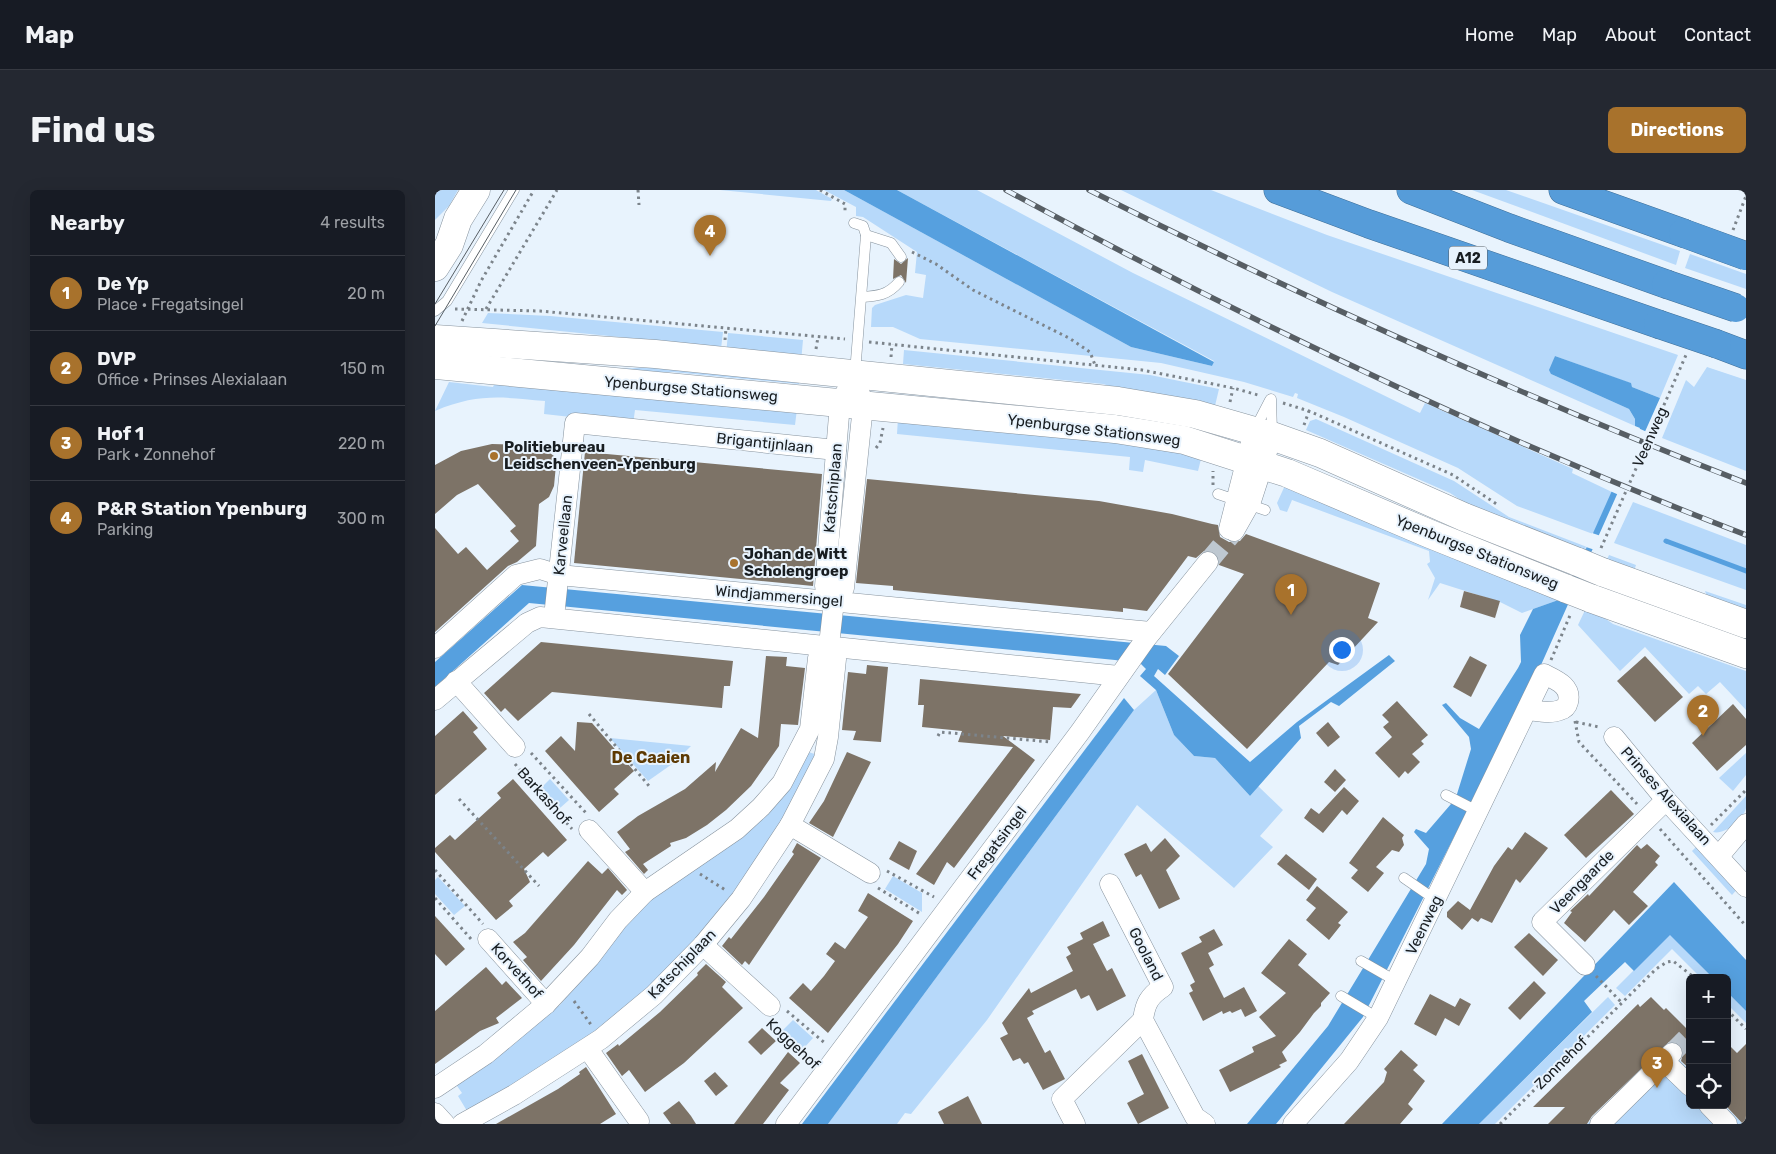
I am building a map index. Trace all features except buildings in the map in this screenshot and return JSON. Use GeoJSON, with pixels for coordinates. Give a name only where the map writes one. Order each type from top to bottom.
{"type":"FeatureCollection","features":[{"type":"Feature","properties":{"kind":"highway","name":"A12"},"geometry":{"type":"LineString","coordinates":[[1278,190],[1369,224],[1746,355]]}},
{"type":"Feature","properties":{"kind":"highway"},"geometry":{"type":"LineString","coordinates":[[1411,190],[1509,228],[1741,310]]}},
{"type":"Feature","properties":{"kind":"highway"},"geometry":{"type":"LineString","coordinates":[[1563,190],[1683,234],[1738,247]]}},
{"type":"Feature","properties":{"kind":"main road"},"geometry":{"type":"LineString","coordinates":[[435,267],[449,245],[458,219],[476,190]]}},
{"type":"Feature","properties":{"kind":"main road"},"geometry":{"type":"LineString","coordinates":[[435,238],[458,219]]}},
{"type":"Feature","properties":{"kind":"main road","name":"Ypenburgse Stationsweg"},"geometry":{"type":"LineString","coordinates":[[435,339],[655,354],[1118,401],[1195,414],[1263,433],[1320,453],[1464,517],[1593,562],[1746,624]]}},
{"type":"Feature","properties":{"kind":"main road","name":"Ypenburgse Stationsweg"},"geometry":{"type":"LineString","coordinates":[[435,365],[1115,430],[1184,440],[1295,476],[1577,599],[1746,654]]}},
{"type":"Feature","properties":{"kind":"street"},"geometry":{"type":"LineString","coordinates":[[852,405],[855,374]]}},
{"type":"Feature","properties":{"kind":"street","name":"Katschiplaan"},"geometry":{"type":"LineString","coordinates":[[834,607],[825,586],[836,450],[852,405]]}},
{"type":"Feature","properties":{"kind":"street","name":"Katschiplaan"},"geometry":{"type":"LineString","coordinates":[[462,1124],[514,1096],[594,1044],[655,995],[703,945],[741,900],[790,825],[824,759],[828,737],[836,659],[830,640],[834,607],[844,588],[852,405]]}},
{"type":"Feature","properties":{"kind":"street","name":"Brigantijnlaan"},"geometry":{"type":"LineString","coordinates":[[575,423],[836,450]]}},
{"type":"Feature","properties":{"kind":"street","name":"Karveellaan"},"geometry":{"type":"LineString","coordinates":[[555,613],[575,423]]}},
{"type":"Feature","properties":{"kind":"street"},"geometry":{"type":"LineString","coordinates":[[1231,530],[1242,502],[1263,433]]}},
{"type":"Feature","properties":{"kind":"street","name":"Fregatsingel"},"geometry":{"type":"LineString","coordinates":[[785,1124],[951,906],[1080,732],[1148,636],[1208,562]]}},
{"type":"Feature","properties":{"kind":"street","name":"Windjammersingel"},"geometry":{"type":"LineString","coordinates":[[435,648],[516,575],[540,569],[558,581],[1148,636]]}},
{"type":"Feature","properties":{"kind":"street"},"geometry":{"type":"LineString","coordinates":[[435,700],[455,681],[527,623],[555,613],[1124,671]]}},
{"type":"Feature","properties":{"kind":"street","name":"Katschiplaan"},"geometry":{"type":"LineString","coordinates":[[435,1088],[486,1054],[546,1004],[645,892],[737,829],[761,807],[782,783],[810,728],[818,658],[830,640]]}},
{"type":"Feature","properties":{"kind":"street"},"geometry":{"type":"LineString","coordinates":[[1528,710],[1558,712],[1570,715],[1567,691],[1561,682],[1544,674]]}},
{"type":"Feature","properties":{"kind":"street","name":"Veenweg"},"geometry":{"type":"LineString","coordinates":[[1293,1124],[1349,1061],[1378,1018],[1544,674]]}},
{"type":"Feature","properties":{"kind":"street","name":"Barkashof"},"geometry":{"type":"LineString","coordinates":[[455,681],[518,752]]}},
{"type":"Feature","properties":{"kind":"street"},"geometry":{"type":"LineString","coordinates":[[810,728],[828,737]]}},
{"type":"Feature","properties":{"kind":"street","name":"Prinses Alexialaan"},"geometry":{"type":"LineString","coordinates":[[1614,737],[1666,800],[1701,835],[1746,887]]}},
{"type":"Feature","properties":{"kind":"street","name":"Veengaarde"},"geometry":{"type":"LineString","coordinates":[[1585,965],[1542,922],[1666,800]]}},
{"type":"Feature","properties":{"kind":"street"},"geometry":{"type":"LineString","coordinates":[[1719,856],[1746,824]]}},
{"type":"Feature","properties":{"kind":"street"},"geometry":{"type":"LineString","coordinates":[[790,825],[876,876]]}},
{"type":"Feature","properties":{"kind":"street","name":"Barkashof"},"geometry":{"type":"LineString","coordinates":[[585,826],[645,892]]}},
{"type":"Feature","properties":{"kind":"street","name":"Gooland"},"geometry":{"type":"LineString","coordinates":[[1075,1124],[1062,1099],[1143,1020],[1145,1006],[1152,994],[1163,987],[1110,884]]}},
{"type":"Feature","properties":{"kind":"street","name":"Korvethof"},"geometry":{"type":"LineString","coordinates":[[482,936],[546,1004]]}},
{"type":"Feature","properties":{"kind":"street","name":"Koggehof"},"geometry":{"type":"LineString","coordinates":[[703,945],[774,1011]]}},
{"type":"Feature","properties":{"kind":"street"},"geometry":{"type":"LineString","coordinates":[[1143,1020],[1194,1122]]}},
{"type":"Feature","properties":{"kind":"street"},"geometry":{"type":"LineString","coordinates":[[594,1044],[639,1121]]}},
{"type":"Feature","properties":{"kind":"street"},"geometry":{"type":"LineString","coordinates":[[1600,1124],[1668,1057],[1686,1081]]}},
{"type":"Feature","properties":{"kind":"street"},"geometry":{"type":"LineString","coordinates":[[1713,1109],[1727,1124]]}},
{"type":"Feature","properties":{"kind":"street"},"geometry":{"type":"LineString","coordinates":[[435,1113],[445,1124]]}},
{"type":"Feature","properties":{"kind":"lane"},"geometry":{"type":"LineString","coordinates":[[435,310],[506,190]]}},
{"type":"Feature","properties":{"kind":"lane"},"geometry":{"type":"LineString","coordinates":[[435,310],[447,301],[513,190]]}},
{"type":"Feature","properties":{"kind":"lane"},"geometry":{"type":"LineString","coordinates":[[849,222],[863,226],[866,235],[855,374]]}},
{"type":"Feature","properties":{"kind":"lane"},"geometry":{"type":"LineString","coordinates":[[866,235],[891,243],[901,257]]}},
{"type":"Feature","properties":{"kind":"lane"},"geometry":{"type":"LineString","coordinates":[[862,297],[880,296],[892,290],[899,282]]}},
{"type":"Feature","properties":{"kind":"lane"},"geometry":{"type":"LineString","coordinates":[[1446,795],[1479,812]]}},
{"type":"Feature","properties":{"kind":"lane"},"geometry":{"type":"LineString","coordinates":[[1404,878],[1436,900]]}},
{"type":"Feature","properties":{"kind":"lane"},"geometry":{"type":"LineString","coordinates":[[1361,961],[1397,981]]}},
{"type":"Feature","properties":{"kind":"lane"},"geometry":{"type":"LineString","coordinates":[[1341,996],[1378,1018]]}},
{"type":"Feature","properties":{"kind":"path"},"geometry":{"type":"LineString","coordinates":[[467,309],[481,281],[534,190]]}},
{"type":"Feature","properties":{"kind":"path"},"geometry":{"type":"LineString","coordinates":[[486,308],[557,190]]}},
{"type":"Feature","properties":{"kind":"path"},"geometry":{"type":"LineString","coordinates":[[638,190],[639,205]]}},
{"type":"Feature","properties":{"kind":"path"},"geometry":{"type":"LineString","coordinates":[[820,190],[845,204],[849,222]]}},
{"type":"Feature","properties":{"kind":"path"},"geometry":{"type":"LineString","coordinates":[[1738,247],[1746,196]]}},
{"type":"Feature","properties":{"kind":"path"},"geometry":{"type":"LineString","coordinates":[[891,243],[924,257],[973,290],[1069,338],[1090,352],[1095,365]]}},
{"type":"Feature","properties":{"kind":"path","name":"Veenweg"},"geometry":{"type":"LineString","coordinates":[[1593,562],[1689,347]]}},
{"type":"Feature","properties":{"kind":"path"},"geometry":{"type":"LineString","coordinates":[[1544,674],[1577,599]]}},
{"type":"Feature","properties":{"kind":"path"},"geometry":{"type":"LineString","coordinates":[[589,714],[649,786]]}},
{"type":"Feature","properties":{"kind":"path"},"geometry":{"type":"LineString","coordinates":[[1570,715],[1579,742],[1649,816],[1746,926]]}},
{"type":"Feature","properties":{"kind":"path","name":"Prinses Alexialaan"},"geometry":{"type":"LineString","coordinates":[[1570,715],[1605,728],[1614,737]]}},
{"type":"Feature","properties":{"kind":"path"},"geometry":{"type":"LineString","coordinates":[[938,736],[940,732],[1054,743]]}},
{"type":"Feature","properties":{"kind":"path","name":"Barkashof"},"geometry":{"type":"LineString","coordinates":[[518,752],[585,826]]}},
{"type":"Feature","properties":{"kind":"path","name":"Barkashof"},"geometry":{"type":"LineString","coordinates":[[518,752],[585,826]]}},
{"type":"Feature","properties":{"kind":"path"},"geometry":{"type":"LineString","coordinates":[[1680,852],[1701,835],[1746,790]]}},
{"type":"Feature","properties":{"kind":"path"},"geometry":{"type":"LineString","coordinates":[[459,799],[539,886]]}},
{"type":"Feature","properties":{"kind":"path"},"geometry":{"type":"LineString","coordinates":[[686,863],[741,900]]}},
{"type":"Feature","properties":{"kind":"path","name":"Korvethof"},"geometry":{"type":"LineString","coordinates":[[435,870],[482,936]]}},
{"type":"Feature","properties":{"kind":"path"},"geometry":{"type":"LineString","coordinates":[[876,876],[951,906]]}},
{"type":"Feature","properties":{"kind":"path"},"geometry":{"type":"LineString","coordinates":[[876,876],[937,924]]}},
{"type":"Feature","properties":{"kind":"path","name":"Korvethof"},"geometry":{"type":"LineString","coordinates":[[435,898],[482,936]]}},
{"type":"Feature","properties":{"kind":"path","name":"Zonnehof"},"geometry":{"type":"LineString","coordinates":[[1500,1124],[1656,969],[1667,962],[1673,961],[1690,974]]}},
{"type":"Feature","properties":{"kind":"path"},"geometry":{"type":"LineString","coordinates":[[563,986],[594,1044]]}},
{"type":"Feature","properties":{"kind":"path"},"geometry":{"type":"LineString","coordinates":[[1606,986],[1622,1002]]}},
{"type":"Feature","properties":{"kind":"path","name":"Koggehof"},"geometry":{"type":"LineString","coordinates":[[774,1011],[838,1054]]}},
{"type":"Feature","properties":{"kind":"path","name":"Koggehof"},"geometry":{"type":"LineString","coordinates":[[774,1011],[824,1073]]}},
{"type":"Feature","properties":{"kind":"path"},"geometry":{"type":"LineString","coordinates":[[1731,1014],[1746,1028]]}},
{"type":"Feature","properties":{"kind":"shaded area"},"geometry":{"type":"Polygon","coordinates":[[[435,190],[458,190],[449,206],[435,220],[435,190]]]}},
{"type":"Feature","properties":{"kind":"shaded area"},"geometry":{"type":"Polygon","coordinates":[[[720,190],[816,190],[832,199],[831,201],[720,190]]]}},
{"type":"Feature","properties":{"kind":"shaded area"},"geometry":{"type":"Polygon","coordinates":[[[824,190],[844,190],[1131,347],[1212,366],[1214,361],[897,190],[977,190],[1133,273],[1420,413],[1425,403],[1573,469],[1572,473],[1612,492],[1593,534],[1517,506],[1458,468],[1297,398],[1298,394],[1295,393],[1293,397],[1244,382],[1161,363],[920,339],[893,327],[871,327],[872,308],[875,305],[906,295],[923,298],[926,275],[915,273],[917,252],[863,217],[856,216],[856,207],[824,190]]]}},
{"type":"Feature","properties":{"kind":"shaded area"},"geometry":{"type":"Polygon","coordinates":[[[1121,190],[1211,190],[1327,235],[1678,355],[1660,398],[1632,387],[1630,383],[1555,356],[1551,374],[1629,409],[1635,419],[1635,426],[1332,292],[1121,190]]]}},
{"type":"Feature","properties":{"kind":"shaded area"},"geometry":{"type":"Polygon","coordinates":[[[1472,190],[1506,190],[1680,251],[1676,265],[1472,190]]]}},
{"type":"Feature","properties":{"kind":"shaded area"},"geometry":{"type":"Polygon","coordinates":[[[1690,254],[1746,274],[1746,289],[1685,268],[1690,254]]]}},
{"type":"Feature","properties":{"kind":"shaded area"},"geometry":{"type":"Polygon","coordinates":[[[488,313],[550,316],[723,332],[721,349],[664,349],[629,338],[482,323],[488,313]]]}},
{"type":"Feature","properties":{"kind":"shaded area"},"geometry":{"type":"Polygon","coordinates":[[[728,333],[803,340],[801,362],[726,355],[728,333]]]}},
{"type":"Feature","properties":{"kind":"shaded area"},"geometry":{"type":"Polygon","coordinates":[[[904,350],[1150,375],[1219,389],[1214,410],[1142,396],[1103,384],[903,364],[904,350]]]}},
{"type":"Feature","properties":{"kind":"shaded area"},"geometry":{"type":"Polygon","coordinates":[[[466,354],[618,369],[655,367],[799,378],[799,384],[672,372],[652,373],[466,354]]]}},
{"type":"Feature","properties":{"kind":"shaded area"},"geometry":{"type":"Polygon","coordinates":[[[1707,367],[1746,380],[1746,471],[1662,438],[1686,380],[1694,387],[1707,367]]]}},
{"type":"Feature","properties":{"kind":"shaded area"},"geometry":{"type":"Polygon","coordinates":[[[449,382],[493,387],[495,382],[797,409],[795,425],[635,410],[633,424],[544,414],[545,401],[502,398],[464,401],[435,411],[449,382]]]}},
{"type":"Feature","properties":{"kind":"shaded area"},"geometry":{"type":"Polygon","coordinates":[[[898,418],[1084,436],[1202,455],[1198,471],[1145,460],[1143,472],[1129,470],[1130,457],[897,434],[898,418]]]}},
{"type":"Feature","properties":{"kind":"shaded area"},"geometry":{"type":"Polygon","coordinates":[[[1316,419],[1454,481],[1509,517],[1587,547],[1583,556],[1487,517],[1450,493],[1306,430],[1310,421],[1316,419]]]}},
{"type":"Feature","properties":{"kind":"shaded area"},"geometry":{"type":"Polygon","coordinates":[[[1287,481],[1564,598],[1522,613],[1500,602],[1440,583],[1428,600],[1435,578],[1427,564],[1430,562],[1429,551],[1292,500],[1287,512],[1280,510],[1277,503],[1287,481]]]}},
{"type":"Feature","properties":{"kind":"shaded area"},"geometry":{"type":"Polygon","coordinates":[[[1633,502],[1746,545],[1746,590],[1614,543],[1633,502]]]}},
{"type":"Feature","properties":{"kind":"shaded area"},"geometry":{"type":"Polygon","coordinates":[[[1609,555],[1636,565],[1633,574],[1605,564],[1609,555]]]}},
{"type":"Feature","properties":{"kind":"shaded area"},"geometry":{"type":"Polygon","coordinates":[[[1705,591],[1746,605],[1746,615],[1709,602],[1705,591]]]}},
{"type":"Feature","properties":{"kind":"shaded area"},"geometry":{"type":"Polygon","coordinates":[[[1587,606],[1613,624],[1746,671],[1746,710],[1720,682],[1706,694],[1698,686],[1689,694],[1645,647],[1620,671],[1578,625],[1587,606]]]}},
{"type":"Feature","properties":{"kind":"shaded area"},"geometry":{"type":"Polygon","coordinates":[[[1156,690],[1174,735],[1194,756],[1215,758],[1250,796],[1258,786],[1283,810],[1260,836],[1273,847],[1234,888],[1137,805],[987,1020],[911,1114],[905,1113],[897,1124],[828,1124],[1134,710],[1156,690]]]}},
{"type":"Feature","properties":{"kind":"shaded area"},"geometry":{"type":"Polygon","coordinates":[[[610,738],[691,746],[675,762],[648,781],[610,738]]]}},
{"type":"Feature","properties":{"kind":"shaded area"},"geometry":{"type":"Polygon","coordinates":[[[802,750],[821,756],[783,827],[728,905],[670,973],[591,1039],[467,1111],[458,1096],[462,1093],[455,1083],[554,1002],[559,1006],[565,999],[561,995],[650,894],[694,863],[802,750]]]}},
{"type":"Feature","properties":{"kind":"shaded area"},"geometry":{"type":"Polygon","coordinates":[[[1746,753],[1746,775],[1733,791],[1719,778],[1746,753]]]}},
{"type":"Feature","properties":{"kind":"shaded area"},"geometry":{"type":"Polygon","coordinates":[[[550,779],[569,800],[560,808],[542,787],[550,779]]]}},
{"type":"Feature","properties":{"kind":"shaded area"},"geometry":{"type":"Polygon","coordinates":[[[1746,796],[1746,808],[1737,822],[1728,829],[1713,832],[1746,796]]]}},
{"type":"Feature","properties":{"kind":"shaded area"},"geometry":{"type":"Polygon","coordinates":[[[1699,844],[1739,887],[1732,895],[1692,851],[1699,844]]]}},
{"type":"Feature","properties":{"kind":"shaded area"},"geometry":{"type":"Polygon","coordinates":[[[893,876],[922,893],[922,912],[885,889],[893,876]]]}},
{"type":"Feature","properties":{"kind":"shaded area"},"geometry":{"type":"Polygon","coordinates":[[[438,877],[465,906],[454,915],[435,894],[435,880],[438,877]]]}},
{"type":"Feature","properties":{"kind":"shaded area"},"geometry":{"type":"Polygon","coordinates":[[[1670,934],[1709,974],[1697,974],[1672,949],[1625,996],[1616,988],[1670,934]]]}},
{"type":"Feature","properties":{"kind":"shaded area"},"geometry":{"type":"Polygon","coordinates":[[[1731,996],[1746,1011],[1746,1023],[1731,1008],[1731,996]]]}},
{"type":"Feature","properties":{"kind":"shaded area"},"geometry":{"type":"Polygon","coordinates":[[[1608,997],[1615,1005],[1495,1124],[1479,1124],[1608,997]]]}},
{"type":"Feature","properties":{"kind":"shaded area"},"geometry":{"type":"Polygon","coordinates":[[[793,1020],[813,1038],[803,1049],[783,1030],[793,1020]]]}},
{"type":"Feature","properties":{"kind":"shaded area"},"geometry":{"type":"Polygon","coordinates":[[[1666,1046],[1686,1067],[1686,1109],[1728,1109],[1743,1124],[1587,1124],[1666,1046]]]}},
{"type":"Feature","properties":{"kind":"water"},"geometry":{"type":"Polygon","coordinates":[[[844,190],[897,190],[1214,362],[1212,366],[1131,347],[844,190]]]}},
{"type":"Feature","properties":{"kind":"water"},"geometry":{"type":"Polygon","coordinates":[[[1555,356],[1631,383],[1632,387],[1660,398],[1541,665],[1363,1017],[1276,1124],[1247,1124],[1328,1026],[1426,864],[1429,849],[1414,832],[1416,829],[1426,833],[1451,804],[1457,794],[1471,749],[1469,737],[1442,705],[1446,703],[1460,718],[1479,729],[1521,662],[1520,635],[1533,609],[1564,598],[1640,428],[1635,426],[1635,419],[1629,409],[1551,374],[1549,370],[1555,356]]]}},
{"type":"Feature","properties":{"kind":"water"},"geometry":{"type":"Polygon","coordinates":[[[522,585],[1166,646],[1179,656],[1165,675],[1158,669],[1154,676],[1250,762],[1297,722],[1389,655],[1395,661],[1339,706],[1331,702],[1299,726],[1301,738],[1250,796],[1215,758],[1194,756],[1174,735],[1156,690],[1140,676],[1146,669],[1141,664],[1115,660],[529,603],[435,687],[435,662],[522,585]]]}},
{"type":"Feature","properties":{"kind":"water"},"geometry":{"type":"Polygon","coordinates":[[[1124,698],[1134,710],[828,1124],[802,1124],[1124,698]]]}},
{"type":"Feature","properties":{"kind":"water"},"geometry":{"type":"Polygon","coordinates":[[[1674,882],[1746,960],[1746,1011],[1731,996],[1731,974],[1709,974],[1670,935],[1634,971],[1625,962],[1584,1001],[1592,1012],[1479,1124],[1442,1124],[1674,882]]]}},
{"type":"Feature","properties":{"kind":"pier"},"geometry":{"type":"Polygon","coordinates":[[[1638,428],[1647,432],[1619,495],[1610,491],[1638,428]]]}},
{"type":"Feature","properties":{"kind":"pier"},"geometry":{"type":"Polygon","coordinates":[[[1592,533],[1601,536],[1595,550],[1586,547],[1563,597],[1592,533]]]}},
{"type":"Feature","properties":{"kind":"waterway"},"geometry":{"type":"LineString","coordinates":[[1666,541],[1746,571]]}},
{"type":"Feature","properties":{"kind":"tunnel"},"geometry":{"type":"LineString","coordinates":[[1208,562],[1234,531]]}},
{"type":"Feature","properties":{"kind":"tunnel"},"geometry":{"type":"LineString","coordinates":[[1672,1053],[1686,1039]]}},
{"type":"Feature","properties":{"kind":"tram line"},"geometry":{"type":"LineString","coordinates":[[435,304],[504,190]]}},
{"type":"Feature","properties":{"kind":"tram line"},"geometry":{"type":"LineString","coordinates":[[435,326],[516,190]]}},
{"type":"Feature","properties":{"kind":"railway"},"geometry":{"type":"LineString","coordinates":[[1006,190],[1187,285],[1370,374],[1557,458],[1746,535]]}},
{"type":"Feature","properties":{"kind":"railway"},"geometry":{"type":"LineString","coordinates":[[1089,190],[1250,269],[1496,381],[1746,483]]}},
{"type":"Feature","properties":{"kind":"place","name":"P&R Station Ypenburg"},"geometry":{"type":"Point","coordinates":[710,256]}},
{"type":"Feature","properties":{"kind":"place","name":"Politiebureau Leidschenveen-Ypenburg"},"geometry":{"type":"Point","coordinates":[494,456]}},
{"type":"Feature","properties":{"kind":"place","name":"Johan de Witt Scholengroep"},"geometry":{"type":"Point","coordinates":[734,563]}},
{"type":"Feature","properties":{"kind":"place","name":"De Yp"},"geometry":{"type":"Point","coordinates":[1291,615]}},
{"type":"Feature","properties":{"kind":"place","name":"DVP"},"geometry":{"type":"Point","coordinates":[1703,736]}},
{"type":"Feature","properties":{"kind":"place","name":"Hof 1"},"geometry":{"type":"Point","coordinates":[1657,1088]}},
{"type":"Feature","properties":{"kind":"district","name":"De Caaien"},"geometry":{"type":"Point","coordinates":[651,757]}}]}
